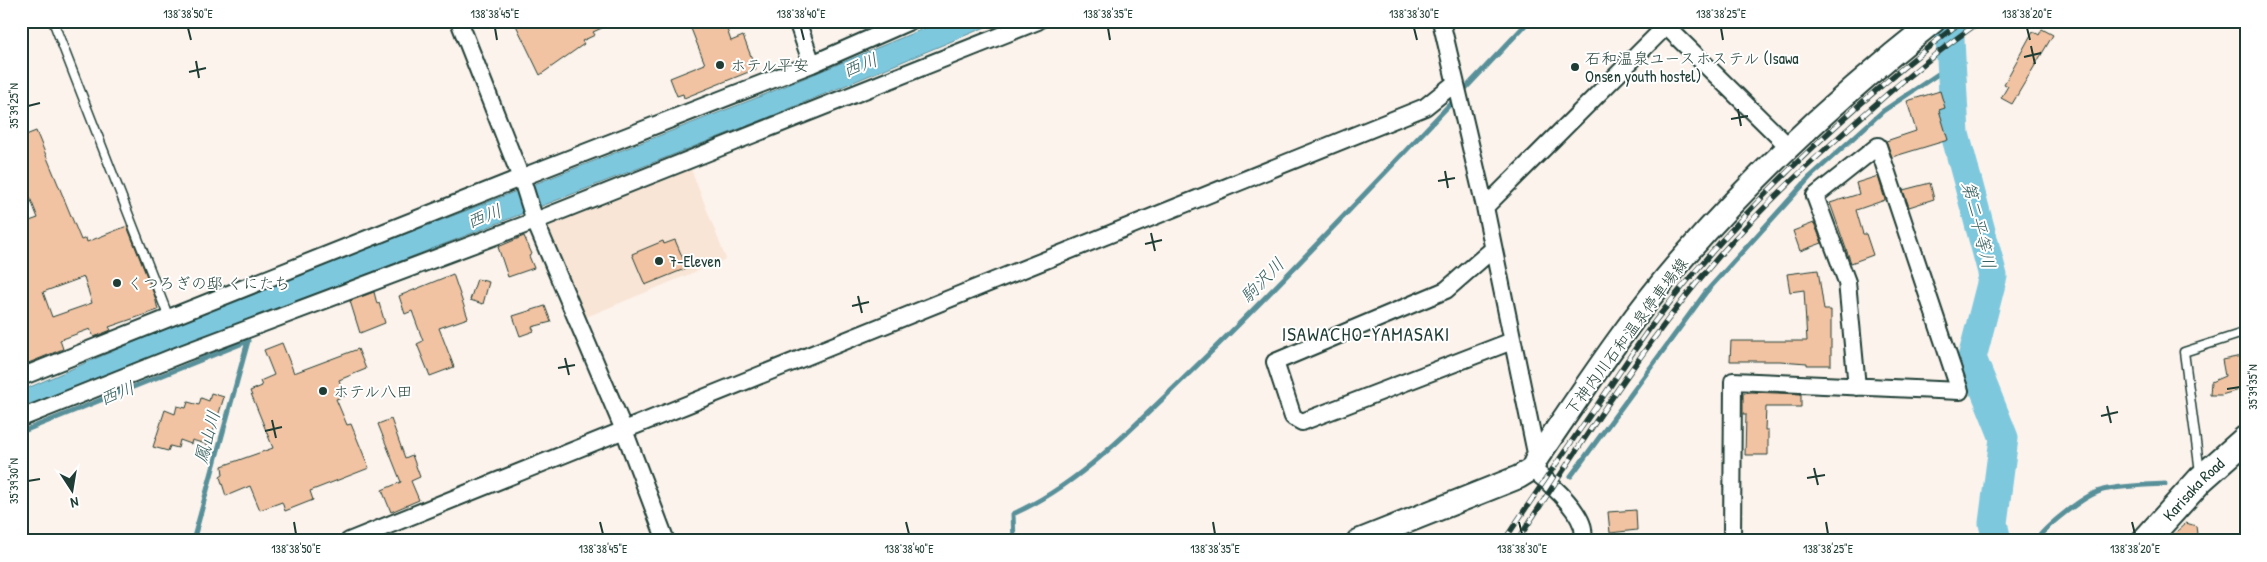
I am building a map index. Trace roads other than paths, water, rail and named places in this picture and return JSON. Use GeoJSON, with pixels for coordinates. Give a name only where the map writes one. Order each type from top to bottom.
{"type":"FeatureCollection","features":[{"type":"Feature","properties":{"kind":"highway","name":"Karisaka Road"},"geometry":{"type":"LineString","coordinates":[[2145,541],[2201,478],[2246,439]]}},
{"type":"Feature","properties":{"kind":"main road","name":"下神内川石和温泉停車場線"},"geometry":{"type":"LineString","coordinates":[[1358,541],[1519,477],[1534,464],[1634,319],[1681,260],[1771,163],[1843,97],[1934,22]]}},
{"type":"Feature","properties":{"kind":"street"},"geometry":{"type":"LineString","coordinates":[[459,21],[521,180],[533,216],[624,430],[666,541]]}},
{"type":"Feature","properties":{"kind":"street"},"geometry":{"type":"LineString","coordinates":[[797,21],[812,64]]}},
{"type":"Feature","properties":{"kind":"street"},"geometry":{"type":"LineString","coordinates":[[21,377],[812,64],[840,50],[910,21]]}},
{"type":"Feature","properties":{"kind":"street"},"geometry":{"type":"LineString","coordinates":[[21,418],[533,216],[857,93],[1038,21]]}},
{"type":"Feature","properties":{"kind":"street"},"geometry":{"type":"LineString","coordinates":[[1441,21],[1485,207],[1534,464],[1567,501],[1582,525],[1584,541]]}},
{"type":"Feature","properties":{"kind":"street"},"geometry":{"type":"LineString","coordinates":[[1485,207],[1668,24],[1789,147]]}},
{"type":"Feature","properties":{"kind":"street"},"geometry":{"type":"LineString","coordinates":[[349,541],[1425,107],[1456,83]]}},
{"type":"Feature","properties":{"kind":"street"},"geometry":{"type":"LineString","coordinates":[[1732,541],[1733,381],[1857,387],[1960,391],[1878,146],[1816,196],[1847,282],[1857,387]]}},
{"type":"Feature","properties":{"kind":"street"},"geometry":{"type":"LineString","coordinates":[[1493,249],[1446,290],[1276,362],[1293,417],[1302,422],[1512,341]]}},
{"type":"Feature","properties":{"kind":"lane"},"geometry":{"type":"LineString","coordinates":[[53,21],[169,318]]}},
{"type":"Feature","properties":{"kind":"lane"},"geometry":{"type":"LineString","coordinates":[[2201,478],[2184,352],[2246,332]]}},
{"type":"Feature","properties":{"kind":"water"},"geometry":{"type":"Polygon","coordinates":[[[942,21],[1000,21],[762,120],[196,341],[21,413],[21,391],[189,318],[754,99],[942,21]]]}},
{"type":"Feature","properties":{"kind":"water"},"geometry":{"type":"Polygon","coordinates":[[[1942,21],[1960,21],[1966,82],[1946,85],[1942,21]]]}},
{"type":"Feature","properties":{"kind":"waterway","name":"駒沢川"},"geometry":{"type":"LineString","coordinates":[[1462,92],[1529,21]]}},
{"type":"Feature","properties":{"kind":"waterway","name":"第二平等川"},"geometry":{"type":"LineString","coordinates":[[1949,21],[1955,134],[1993,276],[1972,358],[2004,438],[1993,523],[1997,541]]}},
{"type":"Feature","properties":{"kind":"waterway"},"geometry":{"type":"LineString","coordinates":[[1571,476],[1706,292],[1810,177],[1883,111],[1950,66]]}},
{"type":"Feature","properties":{"kind":"waterway","name":"駒沢川"},"geometry":{"type":"LineString","coordinates":[[1014,541],[1013,514],[1037,502],[1081,473],[1141,420],[1284,278],[1456,98]]}},
{"type":"Feature","properties":{"kind":"waterway","name":"西川"},"geometry":{"type":"LineString","coordinates":[[21,432],[248,341]]}},
{"type":"Feature","properties":{"kind":"waterway","name":"鳳山川"},"geometry":{"type":"LineString","coordinates":[[193,541],[248,341]]}},
{"type":"Feature","properties":{"kind":"waterway"},"geometry":{"type":"LineString","coordinates":[[2036,541],[2056,520],[2093,494],[2114,488],[2165,484]]}},
{"type":"Feature","properties":{"kind":"railway"},"geometry":{"type":"LineString","coordinates":[[1504,541],[1659,316],[1727,235],[1763,196],[1839,123],[1962,21]]}},
{"type":"Feature","properties":{"kind":"railway"},"geometry":{"type":"LineString","coordinates":[[1517,541],[1639,359],[1665,323],[1735,238],[1815,158],[1897,86],[1981,21]]}},
{"type":"Feature","properties":{"kind":"place","name":"ホテル平安"},"geometry":{"type":"Point","coordinates":[720,65]}},
{"type":"Feature","properties":{"kind":"place","name":"石和温泉ユースホステル (Isawa Onsen youth hostel)"},"geometry":{"type":"Point","coordinates":[1575,67]}},
{"type":"Feature","properties":{"kind":"place","name":"7-Eleven"},"geometry":{"type":"Point","coordinates":[659,261]}},
{"type":"Feature","properties":{"kind":"place","name":"くつろぎの邸 くにたち"},"geometry":{"type":"Point","coordinates":[117,283]}},
{"type":"Feature","properties":{"kind":"place","name":"ホテル八田"},"geometry":{"type":"Point","coordinates":[323,391]}},
{"type":"Feature","properties":{"kind":"district","name":"ISAWACHO-YAMASAKI"},"geometry":{"type":"Point","coordinates":[1366,334]}}]}
